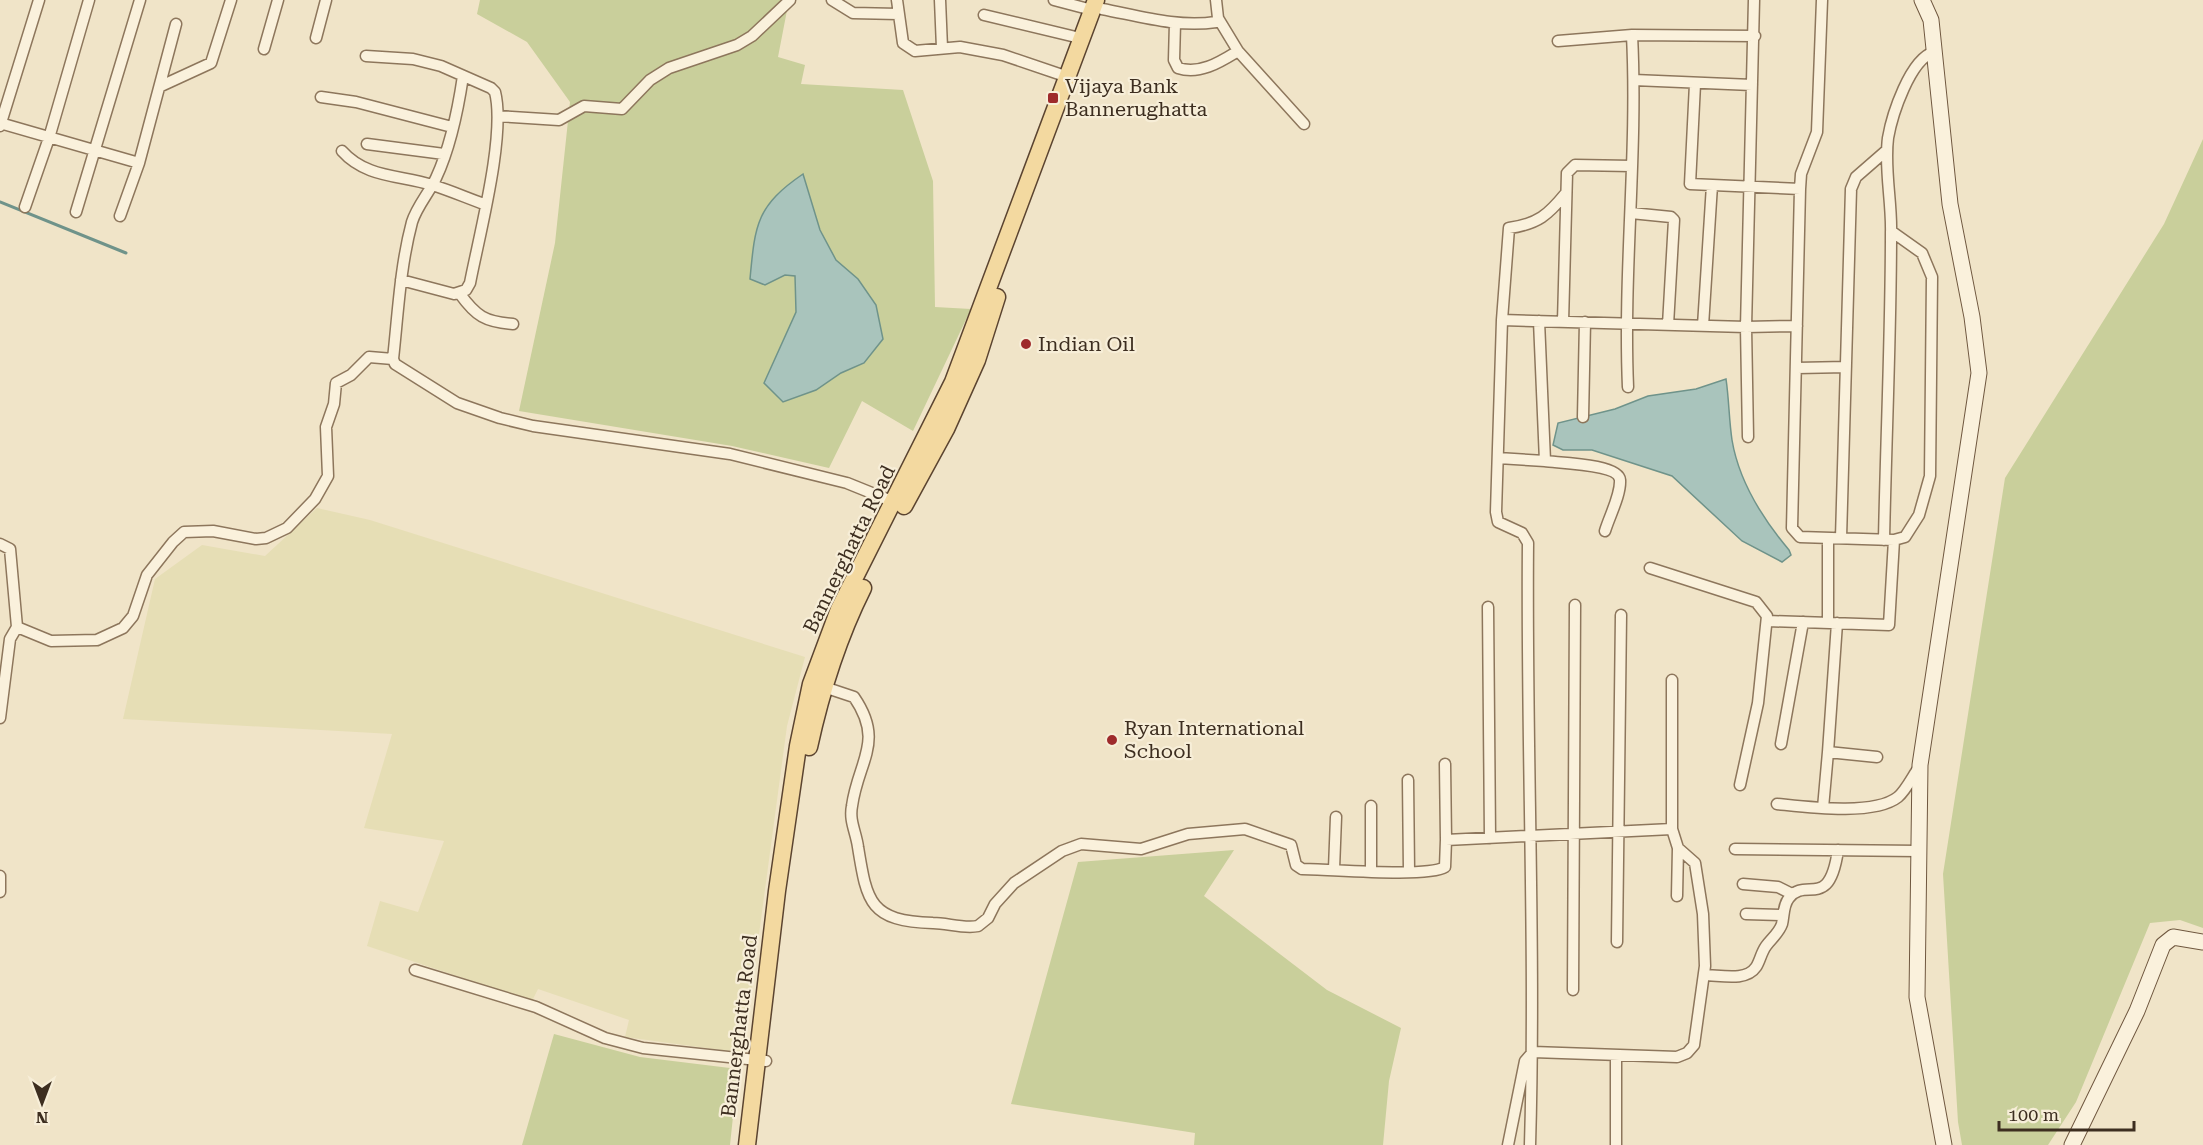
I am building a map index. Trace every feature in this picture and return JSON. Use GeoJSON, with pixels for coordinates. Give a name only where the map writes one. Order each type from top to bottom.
{"type":"FeatureCollection","features":[{"type":"Feature","properties":{"kind":"main road"},"geometry":{"type":"LineString","coordinates":[[1922,0],[1931,20],[1950,204],[1972,317],[1979,373],[1920,765],[1917,998],[1932,1093],[1944,1145]]}},
{"type":"Feature","properties":{"kind":"main road","name":"Bannerghatta Road"},"geometry":{"type":"LineString","coordinates":[[747,1145],[809,746],[824,687],[847,621],[946,429],[977,360],[1014,234],[1065,76],[1080,38],[1099,5]]}},
{"type":"Feature","properties":{"kind":"main road","name":"Bannerghatta Road"},"geometry":{"type":"LineString","coordinates":[[757,1145],[761,1061],[798,746],[812,684],[839,609],[953,382],[1014,234],[1099,5]]}},
{"type":"Feature","properties":{"kind":"main road"},"geometry":{"type":"LineString","coordinates":[[2072,1145],[2137,1011],[2163,945],[2174,937],[2203,942]]}},
{"type":"Feature","properties":{"kind":"street"},"geometry":{"type":"LineString","coordinates":[[39,0],[0,124],[139,163]]}},
{"type":"Feature","properties":{"kind":"street"},"geometry":{"type":"LineString","coordinates":[[25,207],[49,138],[89,0]]}},
{"type":"Feature","properties":{"kind":"street"},"geometry":{"type":"LineString","coordinates":[[76,212],[140,0]]}},
{"type":"Feature","properties":{"kind":"street"},"geometry":{"type":"LineString","coordinates":[[161,86],[211,63],[231,0]]}},
{"type":"Feature","properties":{"kind":"street"},"geometry":{"type":"LineString","coordinates":[[264,49],[278,0]]}},
{"type":"Feature","properties":{"kind":"street"},"geometry":{"type":"LineString","coordinates":[[316,38],[326,0]]}},
{"type":"Feature","properties":{"kind":"street"},"geometry":{"type":"LineString","coordinates":[[498,116],[559,120],[584,106],[622,109],[650,80],[669,68],[737,45],[752,36],[790,0]]}},
{"type":"Feature","properties":{"kind":"street"},"geometry":{"type":"LineString","coordinates":[[832,0],[853,13],[898,14]]}},
{"type":"Feature","properties":{"kind":"street"},"geometry":{"type":"LineString","coordinates":[[897,0],[903,43],[908,48],[915,51],[960,47],[994,53],[1065,76]]}},
{"type":"Feature","properties":{"kind":"street"},"geometry":{"type":"LineString","coordinates":[[940,0],[942,48]]}},
{"type":"Feature","properties":{"kind":"street"},"geometry":{"type":"LineString","coordinates":[[1054,0],[1099,5],[1175,23],[1200,25],[1216,22],[1218,18]]}},
{"type":"Feature","properties":{"kind":"street"},"geometry":{"type":"LineString","coordinates":[[1216,0],[1218,18],[1238,51],[1304,124]]}},
{"type":"Feature","properties":{"kind":"street"},"geometry":{"type":"LineString","coordinates":[[1748,437],[1746,327],[1748,186],[1755,36],[1754,0]]}},
{"type":"Feature","properties":{"kind":"street"},"geometry":{"type":"LineString","coordinates":[[1822,0],[1817,132],[1804,165],[1800,189],[1792,528],[1800,537],[1889,540],[1905,537],[1918,514],[1930,476],[1932,277],[1922,253],[1891,231]]}},
{"type":"Feature","properties":{"kind":"street"},"geometry":{"type":"LineString","coordinates":[[984,15],[1080,38]]}},
{"type":"Feature","properties":{"kind":"street"},"geometry":{"type":"LineString","coordinates":[[1175,23],[1174,60],[1178,68],[1199,70],[1216,65],[1238,51]]}},
{"type":"Feature","properties":{"kind":"street"},"geometry":{"type":"LineString","coordinates":[[120,216],[139,163],[176,24]]}},
{"type":"Feature","properties":{"kind":"street"},"geometry":{"type":"LineString","coordinates":[[1558,41],[1632,34],[1755,36]]}},
{"type":"Feature","properties":{"kind":"street"},"geometry":{"type":"LineString","coordinates":[[1628,387],[1625,323],[1631,213],[1634,80],[1632,34]]}},
{"type":"Feature","properties":{"kind":"street"},"geometry":{"type":"LineString","coordinates":[[1768,621],[1889,625],[1891,231],[1887,150],[1894,115],[1910,77],[1919,62],[1934,52]]}},
{"type":"Feature","properties":{"kind":"street"},"geometry":{"type":"LineString","coordinates":[[366,56],[414,59],[464,76],[495,92],[498,116],[495,146],[470,284],[460,294]]}},
{"type":"Feature","properties":{"kind":"street"},"geometry":{"type":"LineString","coordinates":[[464,76],[444,154],[432,185],[413,220],[401,280],[393,359],[399,367],[457,403],[500,418],[533,426],[730,454],[847,483],[894,502]]}},
{"type":"Feature","properties":{"kind":"street"},"geometry":{"type":"LineString","coordinates":[[1634,80],[1752,85]]}},
{"type":"Feature","properties":{"kind":"street"},"geometry":{"type":"LineString","coordinates":[[1695,84],[1689,181],[1692,185],[1800,189]]}},
{"type":"Feature","properties":{"kind":"street"},"geometry":{"type":"LineString","coordinates":[[321,97],[356,102],[452,127]]}},
{"type":"Feature","properties":{"kind":"street"},"geometry":{"type":"LineString","coordinates":[[367,144],[444,154]]}},
{"type":"Feature","properties":{"kind":"street"},"geometry":{"type":"LineString","coordinates":[[1841,538],[1851,189],[1856,177],[1887,150]]}},
{"type":"Feature","properties":{"kind":"street"},"geometry":{"type":"LineString","coordinates":[[342,152],[362,168],[372,172],[432,185],[484,204]]}},
{"type":"Feature","properties":{"kind":"street"},"geometry":{"type":"LineString","coordinates":[[1563,322],[1567,173],[1575,165],[1632,166]]}},
{"type":"Feature","properties":{"kind":"street"},"geometry":{"type":"LineString","coordinates":[[1703,326],[1712,185]]}},
{"type":"Feature","properties":{"kind":"street"},"geometry":{"type":"LineString","coordinates":[[1530,1145],[1533,1052],[1527,688],[1528,543],[1522,533],[1498,522],[1502,320],[1509,228],[1530,225],[1542,218],[1566,193]]}},
{"type":"Feature","properties":{"kind":"street"},"geometry":{"type":"LineString","coordinates":[[1631,213],[1674,220],[1668,325]]}},
{"type":"Feature","properties":{"kind":"street"},"geometry":{"type":"LineString","coordinates":[[401,280],[460,294],[476,315],[498,323],[513,324]]}},
{"type":"Feature","properties":{"kind":"street"},"geometry":{"type":"LineString","coordinates":[[1502,320],[1746,327],[1797,326]]}},
{"type":"Feature","properties":{"kind":"street"},"geometry":{"type":"LineString","coordinates":[[1539,321],[1545,461]]}},
{"type":"Feature","properties":{"kind":"street"},"geometry":{"type":"LineString","coordinates":[[1583,417],[1586,322]]}},
{"type":"Feature","properties":{"kind":"street"},"geometry":{"type":"LineString","coordinates":[[17,627],[30,635],[51,641],[98,640],[123,628],[133,616],[147,575],[173,542],[184,532],[213,531],[256,539],[266,538],[287,528],[315,499],[328,476],[326,427],[334,404],[336,383],[351,375],[369,357],[393,359]]}},
{"type":"Feature","properties":{"kind":"street"},"geometry":{"type":"LineString","coordinates":[[1797,368],[1846,367]]}},
{"type":"Feature","properties":{"kind":"street"},"geometry":{"type":"LineString","coordinates":[[1498,458],[1609,469],[1620,480],[1605,531]]}},
{"type":"Feature","properties":{"kind":"street"},"geometry":{"type":"LineString","coordinates":[[1823,808],[1828,752],[1832,623],[1828,538]]}},
{"type":"Feature","properties":{"kind":"street"},"geometry":{"type":"LineString","coordinates":[[0,544],[10,549],[17,627],[10,639],[0,718]]}},
{"type":"Feature","properties":{"kind":"street"},"geometry":{"type":"LineString","coordinates":[[1650,568],[1756,602],[1762,607],[1768,621],[1758,703],[1740,785]]}},
{"type":"Feature","properties":{"kind":"street"},"geometry":{"type":"LineString","coordinates":[[1573,990],[1575,605]]}},
{"type":"Feature","properties":{"kind":"street"},"geometry":{"type":"LineString","coordinates":[[1488,607],[1490,838]]}},
{"type":"Feature","properties":{"kind":"street"},"geometry":{"type":"LineString","coordinates":[[1617,942],[1621,615]]}},
{"type":"Feature","properties":{"kind":"street"},"geometry":{"type":"LineString","coordinates":[[1781,744],[1803,622]]}},
{"type":"Feature","properties":{"kind":"street"},"geometry":{"type":"LineString","coordinates":[[1672,680],[1672,829],[1678,848],[1677,896]]}},
{"type":"Feature","properties":{"kind":"street"},"geometry":{"type":"LineString","coordinates":[[824,687],[854,697],[867,722],[868,747],[853,798],[851,819],[864,888],[874,905],[891,917],[915,922],[978,926],[988,918],[995,904],[1014,882],[1062,851],[1081,844],[1141,849],[1188,834],[1245,829],[1291,845],[1299,868],[1440,870],[1445,867],[1445,764]]}},
{"type":"Feature","properties":{"kind":"street"},"geometry":{"type":"LineString","coordinates":[[1828,752],[1877,757]]}},
{"type":"Feature","properties":{"kind":"street"},"geometry":{"type":"LineString","coordinates":[[1777,804],[1823,808],[1885,804],[1899,796],[1920,765]]}},
{"type":"Feature","properties":{"kind":"street"},"geometry":{"type":"LineString","coordinates":[[1408,780],[1409,871]]}},
{"type":"Feature","properties":{"kind":"street"},"geometry":{"type":"LineString","coordinates":[[1371,806],[1371,870]]}},
{"type":"Feature","properties":{"kind":"street"},"geometry":{"type":"LineString","coordinates":[[1334,869],[1336,817]]}},
{"type":"Feature","properties":{"kind":"street"},"geometry":{"type":"LineString","coordinates":[[1446,840],[1672,829]]}},
{"type":"Feature","properties":{"kind":"street"},"geometry":{"type":"LineString","coordinates":[[1508,1145],[1525,1060],[1533,1052],[1677,1057],[1687,1053],[1694,1045],[1704,975],[1703,914],[1697,872],[1691,859],[1678,848]]}},
{"type":"Feature","properties":{"kind":"street"},"geometry":{"type":"LineString","coordinates":[[1735,849],[1918,851]]}},
{"type":"Feature","properties":{"kind":"street"},"geometry":{"type":"LineString","coordinates":[[1743,884],[1778,887],[1792,894],[1814,891],[1828,883],[1834,873],[1838,850]]}},
{"type":"Feature","properties":{"kind":"street"},"geometry":{"type":"LineString","coordinates":[[0,876],[0,892]]}},
{"type":"Feature","properties":{"kind":"street"},"geometry":{"type":"LineString","coordinates":[[1704,975],[1743,976],[1752,972],[1764,948],[1779,931],[1787,899],[1792,894]]}},
{"type":"Feature","properties":{"kind":"street"},"geometry":{"type":"LineString","coordinates":[[1746,914],[1783,915]]}},
{"type":"Feature","properties":{"kind":"street"},"geometry":{"type":"LineString","coordinates":[[415,970],[536,1007],[570,1024],[625,1044],[761,1061]]}},
{"type":"Feature","properties":{"kind":"street"},"geometry":{"type":"LineString","coordinates":[[1616,1055],[1616,1145]]}},
{"type":"Feature","properties":{"kind":"shaded area"},"geometry":{"type":"Polygon","coordinates":[[[317,508],[370,520],[805,657],[787,726],[743,1053],[625,1037],[629,1020],[538,989],[532,1001],[367,946],[380,901],[418,912],[444,841],[364,828],[392,734],[123,719],[155,579],[202,545],[265,556],[317,508]]]}},
{"type":"Feature","properties":{"kind":"green space"},"geometry":{"type":"Polygon","coordinates":[[[480,0],[789,0],[778,57],[805,65],[801,84],[903,90],[933,181],[935,307],[971,309],[913,431],[862,401],[829,468],[732,446],[519,411],[555,243],[570,102],[527,42],[477,14],[480,0]]]}},
{"type":"Feature","properties":{"kind":"green space"},"geometry":{"type":"Polygon","coordinates":[[[2203,139],[2203,928],[2180,920],[2150,923],[2076,1102],[2048,1145],[1962,1145],[1958,1122],[1943,874],[2005,478],[2164,224],[2203,139]]]}},
{"type":"Feature","properties":{"kind":"green space"},"geometry":{"type":"Polygon","coordinates":[[[1234,850],[1204,896],[1327,990],[1401,1028],[1389,1081],[1383,1145],[1194,1145],[1195,1133],[1011,1104],[1078,862],[1234,850]]]}},
{"type":"Feature","properties":{"kind":"green space"},"geometry":{"type":"Polygon","coordinates":[[[554,1034],[640,1057],[738,1069],[730,1145],[522,1145],[554,1034]]]}},
{"type":"Feature","properties":{"kind":"water"},"geometry":{"type":"Polygon","coordinates":[[[803,174],[820,230],[836,260],[858,279],[876,305],[883,339],[864,363],[841,373],[816,390],[783,402],[764,383],[796,312],[795,276],[785,275],[765,285],[750,279],[754,244],[761,218],[776,196],[803,174]]]}},
{"type":"Feature","properties":{"kind":"water"},"geometry":{"type":"Polygon","coordinates":[[[1726,379],[1735,455],[1753,499],[1789,550],[1791,555],[1782,562],[1742,541],[1672,476],[1592,450],[1563,450],[1553,445],[1558,423],[1615,409],[1648,396],[1696,389],[1726,379]]]}},
{"type":"Feature","properties":{"kind":"waterway"},"geometry":{"type":"LineString","coordinates":[[0,202],[126,253]]}},
{"type":"Feature","properties":{"kind":"place","name":"Vijaya Bank Bannerughatta"},"geometry":{"type":"Point","coordinates":[1053,98]}},
{"type":"Feature","properties":{"kind":"place","name":"Indian Oil"},"geometry":{"type":"Point","coordinates":[1026,344]}},
{"type":"Feature","properties":{"kind":"place","name":"Ryan International School"},"geometry":{"type":"Point","coordinates":[1112,740]}}]}
